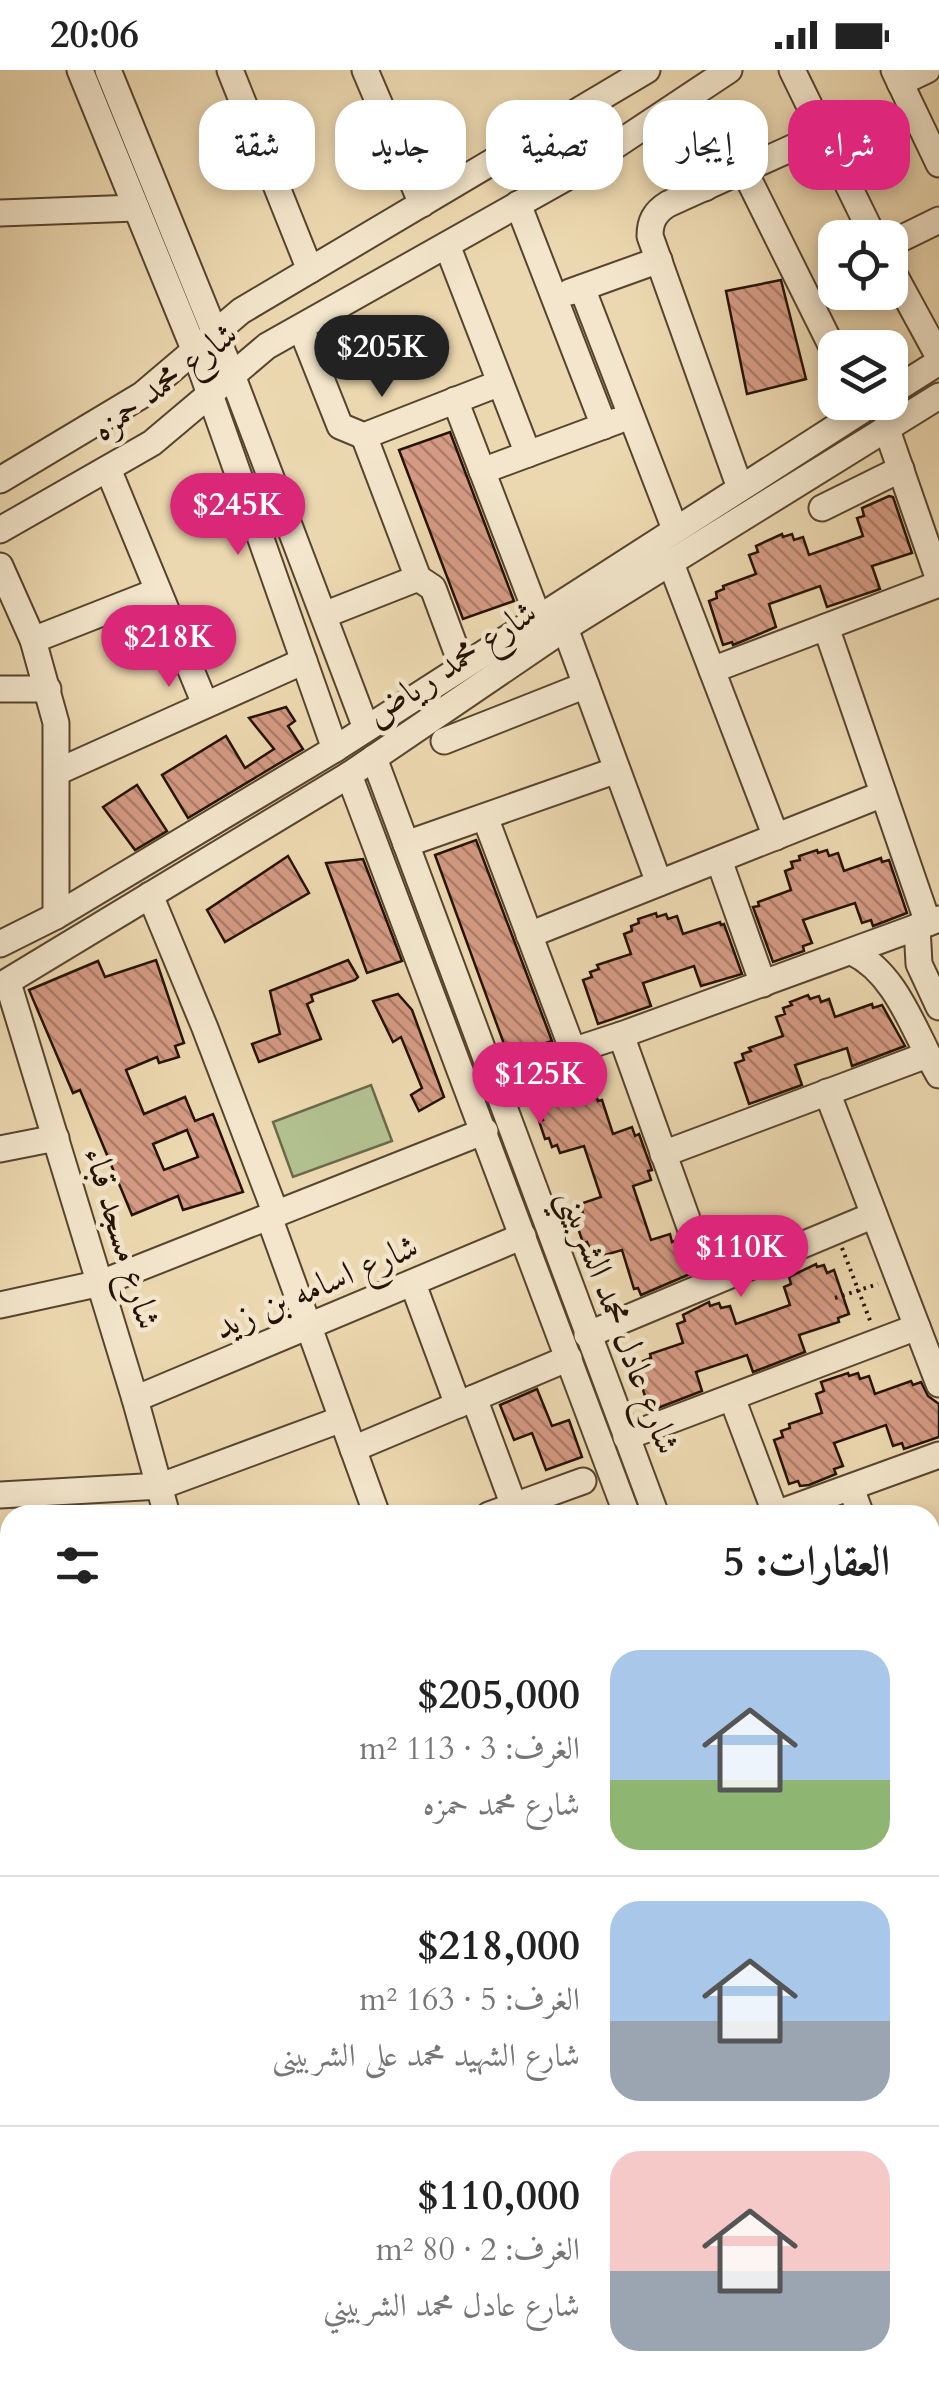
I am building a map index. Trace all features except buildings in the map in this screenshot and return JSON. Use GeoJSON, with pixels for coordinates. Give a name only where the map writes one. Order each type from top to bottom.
{"type":"FeatureCollection","features":[{"type":"Feature","properties":{"kind":"street"},"geometry":{"type":"LineString","coordinates":[[80,70],[194,349],[334,749]]}},
{"type":"Feature","properties":{"kind":"street"},"geometry":{"type":"LineString","coordinates":[[108,70],[215,331],[366,728]]}},
{"type":"Feature","properties":{"kind":"street"},"geometry":{"type":"LineString","coordinates":[[230,70],[310,270]]}},
{"type":"Feature","properties":{"kind":"street"},"geometry":{"type":"LineString","coordinates":[[365,70],[422,204]]}},
{"type":"Feature","properties":{"kind":"street","name":"شارع محمد حمزه"},"geometry":{"type":"LineString","coordinates":[[597,100],[648,70]]}},
{"type":"Feature","properties":{"kind":"street","name":"شارع محمد حمزه"},"geometry":{"type":"LineString","coordinates":[[684,100],[729,70]]}},
{"type":"Feature","properties":{"kind":"street"},"geometry":{"type":"LineString","coordinates":[[792,70],[807,100]]}},
{"type":"Feature","properties":{"kind":"street"},"geometry":{"type":"LineString","coordinates":[[927,70],[898,76],[939,164]]}},
{"type":"Feature","properties":{"kind":"street","name":"شارع محمد حمزه"},"geometry":{"type":"LineString","coordinates":[[0,480],[142,395],[240,311],[486,166]]}},
{"type":"Feature","properties":{"kind":"street","name":"شارع محمد حمزه"},"geometry":{"type":"LineString","coordinates":[[0,530],[152,444],[267,346],[542,190]]}},
{"type":"Feature","properties":{"kind":"street"},"geometry":{"type":"LineString","coordinates":[[700,190],[668,204],[653,217],[650,236],[740,488]]}},
{"type":"Feature","properties":{"kind":"street"},"geometry":{"type":"LineString","coordinates":[[754,190],[824,330]]}},
{"type":"Feature","properties":{"kind":"street"},"geometry":{"type":"LineString","coordinates":[[850,190],[865,220]]}},
{"type":"Feature","properties":{"kind":"street"},"geometry":{"type":"LineString","coordinates":[[518,204],[604,426]]}},
{"type":"Feature","properties":{"kind":"street"},"geometry":{"type":"LineString","coordinates":[[0,213],[136,208]]}},
{"type":"Feature","properties":{"kind":"street"},"geometry":{"type":"LineString","coordinates":[[908,235],[939,220]]}},
{"type":"Feature","properties":{"kind":"street"},"geometry":{"type":"LineString","coordinates":[[447,245],[528,454]]}},
{"type":"Feature","properties":{"kind":"street"},"geometry":{"type":"LineString","coordinates":[[554,298],[659,260]]}},
{"type":"Feature","properties":{"kind":"street"},"geometry":{"type":"LineString","coordinates":[[582,288],[674,529]]}},
{"type":"Feature","properties":{"kind":"street"},"geometry":{"type":"LineString","coordinates":[[908,302],[939,360],[908,381]]}},
{"type":"Feature","properties":{"kind":"street"},"geometry":{"type":"LineString","coordinates":[[301,328],[340,426],[364,436],[500,383]]}},
{"type":"Feature","properties":{"kind":"street","name":"شارع محمد رياض"},"geometry":{"type":"LineString","coordinates":[[611,584],[670,561],[939,396]]}},
{"type":"Feature","properties":{"kind":"street"},"geometry":{"type":"LineString","coordinates":[[455,400],[538,617]]}},
{"type":"Feature","properties":{"kind":"street"},"geometry":{"type":"LineString","coordinates":[[482,472],[631,416]]}},
{"type":"Feature","properties":{"kind":"street","name":"شارع محمد رياض"},"geometry":{"type":"LineString","coordinates":[[4,984],[349,775],[611,584],[674,529],[843,420]]}},
{"type":"Feature","properties":{"kind":"street"},"geometry":{"type":"LineString","coordinates":[[712,670],[939,582],[886,428]]}},
{"type":"Feature","properties":{"kind":"street"},"geometry":{"type":"LineString","coordinates":[[364,436],[418,578],[433,588],[462,666]]}},
{"type":"Feature","properties":{"kind":"street"},"geometry":{"type":"LineString","coordinates":[[108,469],[205,704]]}},
{"type":"Feature","properties":{"kind":"street"},"geometry":{"type":"LineString","coordinates":[[822,508],[901,470]]}},
{"type":"Feature","properties":{"kind":"street"},"geometry":{"type":"LineString","coordinates":[[670,561],[776,837]]}},
{"type":"Feature","properties":{"kind":"street"},"geometry":{"type":"LineString","coordinates":[[0,566],[33,640],[56,723],[56,916]]}},
{"type":"Feature","properties":{"kind":"street"},"geometry":{"type":"LineString","coordinates":[[324,615],[418,578]]}},
{"type":"Feature","properties":{"kind":"street"},"geometry":{"type":"LineString","coordinates":[[33,640],[158,591]]}},
{"type":"Feature","properties":{"kind":"street"},"geometry":{"type":"LineString","coordinates":[[571,614],[586,685],[659,883]]}},
{"type":"Feature","properties":{"kind":"street","name":"شارع محمد رياض"},"geometry":{"type":"LineString","coordinates":[[0,944],[56,916],[334,749],[538,617],[571,614]]}},
{"type":"Feature","properties":{"kind":"street"},"geometry":{"type":"LineString","coordinates":[[826,627],[928,923],[919,964],[939,1007]]}},
{"type":"Feature","properties":{"kind":"street"},"geometry":{"type":"LineString","coordinates":[[56,772],[304,661]]}},
{"type":"Feature","properties":{"kind":"street"},"geometry":{"type":"LineString","coordinates":[[444,741],[586,685]]}},
{"type":"Feature","properties":{"kind":"street"},"geometry":{"type":"LineString","coordinates":[[0,689],[48,688]]}},
{"type":"Feature","properties":{"kind":"street","name":"شارع عادل محمد الشربيني"},"geometry":{"type":"LineString","coordinates":[[374,758],[652,1505]]}},
{"type":"Feature","properties":{"kind":"street"},"geometry":{"type":"LineString","coordinates":[[406,844],[617,770]]}},
{"type":"Feature","properties":{"kind":"street","name":"شارع عادل محمد الشربيني"},"geometry":{"type":"LineString","coordinates":[[349,775],[623,1505]]}},
{"type":"Feature","properties":{"kind":"street"},"geometry":{"type":"LineString","coordinates":[[529,935],[884,794]]}},
{"type":"Feature","properties":{"kind":"street"},"geometry":{"type":"LineString","coordinates":[[484,817],[574,1051]]}},
{"type":"Feature","properties":{"kind":"street"},"geometry":{"type":"LineString","coordinates":[[719,860],[763,984]]}},
{"type":"Feature","properties":{"kind":"street"},"geometry":{"type":"LineString","coordinates":[[150,896],[205,1028],[373,1505]]}},
{"type":"Feature","properties":{"kind":"street"},"geometry":{"type":"LineString","coordinates":[[467,1086],[621,1035],[928,923]]}},
{"type":"Feature","properties":{"kind":"street"},"geometry":{"type":"LineString","coordinates":[[663,1154],[827,1092],[933,1064],[886,979],[876,967],[852,952]]}},
{"type":"Feature","properties":{"kind":"street","name":"شارع مسجد قباء"},"geometry":{"type":"LineString","coordinates":[[4,984],[56,1138],[165,1505]]}},
{"type":"Feature","properties":{"kind":"street"},"geometry":{"type":"LineString","coordinates":[[621,1035],[710,1283]]}},
{"type":"Feature","properties":{"kind":"street"},"geometry":{"type":"LineString","coordinates":[[827,1092],[939,1383]]}},
{"type":"Feature","properties":{"kind":"street"},"geometry":{"type":"LineString","coordinates":[[0,1306],[101,1284],[484,1132]]}},
{"type":"Feature","properties":{"kind":"street"},"geometry":{"type":"LineString","coordinates":[[0,1149],[56,1138]]}},
{"type":"Feature","properties":{"kind":"street"},"geometry":{"type":"LineString","coordinates":[[587,1335],[874,1215]]}},
{"type":"Feature","properties":{"kind":"street","name":"شارع اسامه بن زيد"},"geometry":{"type":"LineString","coordinates":[[136,1399],[523,1236]]}},
{"type":"Feature","properties":{"kind":"street"},"geometry":{"type":"LineString","coordinates":[[413,1284],[514,1505]]}},
{"type":"Feature","properties":{"kind":"street"},"geometry":{"type":"LineString","coordinates":[[626,1438],[917,1327]]}},
{"type":"Feature","properties":{"kind":"street"},"geometry":{"type":"LineString","coordinates":[[353,1449],[569,1358]]}},
{"type":"Feature","properties":{"kind":"street"},"geometry":{"type":"LineString","coordinates":[[732,1398],[772,1505]]}},
{"type":"Feature","properties":{"kind":"street"},"geometry":{"type":"LineString","coordinates":[[0,1494],[161,1486],[342,1419]]}},
{"type":"Feature","properties":{"kind":"street"},"geometry":{"type":"LineString","coordinates":[[803,1505],[939,1455]]}},
{"type":"Feature","properties":{"kind":"street"},"geometry":{"type":"LineString","coordinates":[[517,1505],[583,1481]]}},
{"type":"Feature","properties":{"kind":"street"},"geometry":{"type":"LineString","coordinates":[[850,1488],[858,1505]]}},
{"type":"Feature","properties":{"kind":"path"},"geometry":{"type":"LineString","coordinates":[[835,1231],[878,1342]]}},
{"type":"Feature","properties":{"kind":"path"},"geometry":{"type":"LineString","coordinates":[[836,1298],[898,1277]]}},
{"type":"Feature","properties":{"kind":"green space"},"geometry":{"type":"Polygon","coordinates":[[[371,1085],[392,1141],[293,1177],[273,1122],[371,1085]]]}}]}
